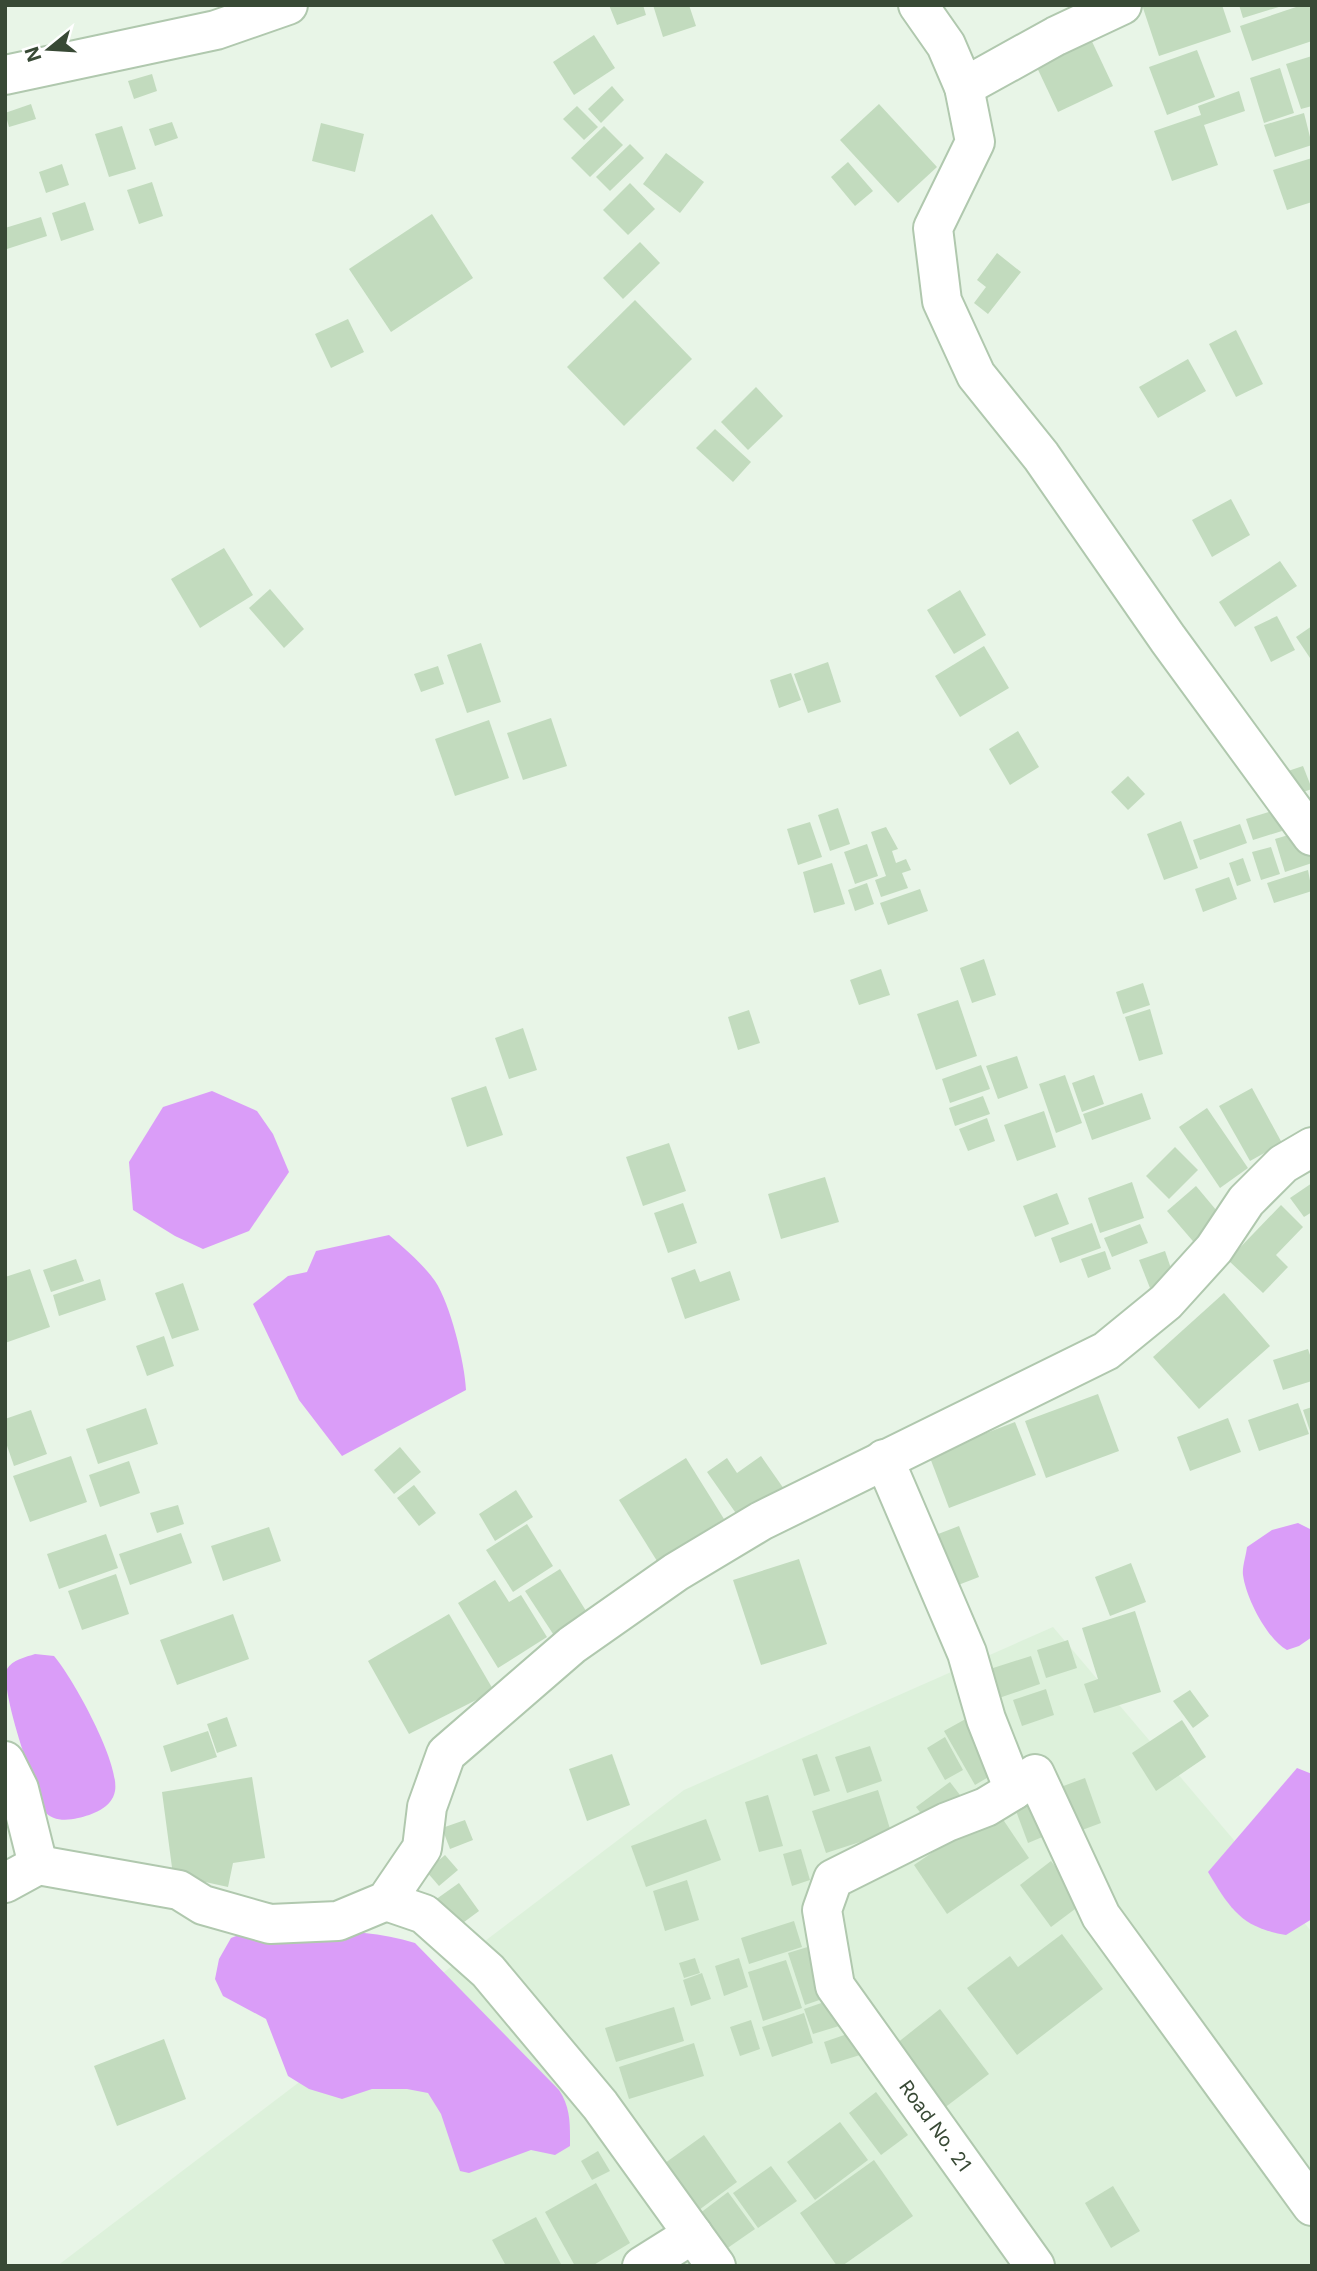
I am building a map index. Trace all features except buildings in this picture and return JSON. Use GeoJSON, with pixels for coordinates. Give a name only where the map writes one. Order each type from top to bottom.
{"type":"FeatureCollection","features":[{"type":"Feature","properties":{"kind":"street"},"geometry":{"type":"LineString","coordinates":[[5,75],[214,18],[288,5]]}},
{"type":"Feature","properties":{"kind":"street"},"geometry":{"type":"LineString","coordinates":[[918,5],[947,45],[964,87],[975,142],[933,228],[942,301],[976,376],[1041,456],[1168,639],[1312,836]]}},
{"type":"Feature","properties":{"kind":"street"},"geometry":{"type":"LineString","coordinates":[[964,87],[1055,36],[1122,5]]}},
{"type":"Feature","properties":{"kind":"street"},"geometry":{"type":"LineString","coordinates":[[5,1883],[38,1865],[179,1890],[203,1905],[271,1924],[338,1921],[386,1901],[422,1848],[427,1807],[446,1754],[572,1646],[676,1572],[761,1521],[1107,1351],[1166,1302],[1213,1249],[1246,1201],[1283,1164],[1312,1147]]}},
{"type":"Feature","properties":{"kind":"street"},"geometry":{"type":"LineString","coordinates":[[884,1459],[967,1653],[986,1719],[1014,1790],[1035,1774],[1101,1916],[1312,2206]]}},
{"type":"Feature","properties":{"kind":"street"},"geometry":{"type":"LineString","coordinates":[[5,1761],[19,1789],[38,1865]]}},
{"type":"Feature","properties":{"kind":"street","name":"Road No. 21"},"geometry":{"type":"LineString","coordinates":[[1014,1790],[986,1807],[947,1822],[832,1879],[822,1910],[835,1986],[1035,2266]]}},
{"type":"Feature","properties":{"kind":"street"},"geometry":{"type":"LineString","coordinates":[[386,1901],[424,1914],[488,1971],[600,2105],[716,2266]]}},
{"type":"Feature","properties":{"kind":"street"},"geometry":{"type":"LineString","coordinates":[[642,2266],[693,2234]]}},
{"type":"Feature","properties":{"kind":"shaded area"},"geometry":{"type":"Polygon","coordinates":[[[212,1091],[257,1111],[273,1134],[289,1172],[249,1231],[203,1249],[175,1236],[133,1210],[129,1162],[163,1107],[212,1091]]]}},
{"type":"Feature","properties":{"kind":"shaded area"},"geometry":{"type":"Polygon","coordinates":[[[389,1235],[425,1268],[441,1291],[456,1334],[466,1390],[342,1456],[299,1400],[253,1304],[288,1276],[307,1272],[316,1251],[389,1235]]]}},
{"type":"Feature","properties":{"kind":"shaded area"},"geometry":{"type":"Polygon","coordinates":[[[1298,1523],[1312,1530],[1312,1637],[1287,1650],[1279,1645],[1265,1628],[1253,1606],[1243,1569],[1247,1547],[1272,1530],[1298,1523]]]}},
{"type":"Feature","properties":{"kind":"shaded area"},"geometry":{"type":"Polygon","coordinates":[[[1053,1627],[1312,1932],[1312,2266],[57,2266],[684,1790],[1053,1627]]]}},
{"type":"Feature","properties":{"kind":"shaded area"},"geometry":{"type":"Polygon","coordinates":[[[35,1654],[54,1656],[62,1667],[94,1721],[110,1761],[115,1778],[113,1797],[101,1810],[89,1815],[64,1820],[47,1814],[26,1761],[8,1698],[7,1669],[16,1661],[35,1654]]]}},
{"type":"Feature","properties":{"kind":"shaded area"},"geometry":{"type":"Polygon","coordinates":[[[1297,1768],[1312,1774],[1312,1919],[1286,1935],[1258,1927],[1239,1915],[1208,1872],[1297,1768]]]}},
{"type":"Feature","properties":{"kind":"shaded area"},"geometry":{"type":"Polygon","coordinates":[[[249,1931],[354,1932],[415,1943],[559,2090],[568,2110],[570,2146],[555,2155],[531,2150],[469,2173],[460,2171],[441,2114],[428,2093],[407,2089],[372,2089],[342,2099],[309,2089],[288,2076],[266,2019],[223,1996],[215,1979],[219,1959],[231,1938],[249,1931]]]}}]}
